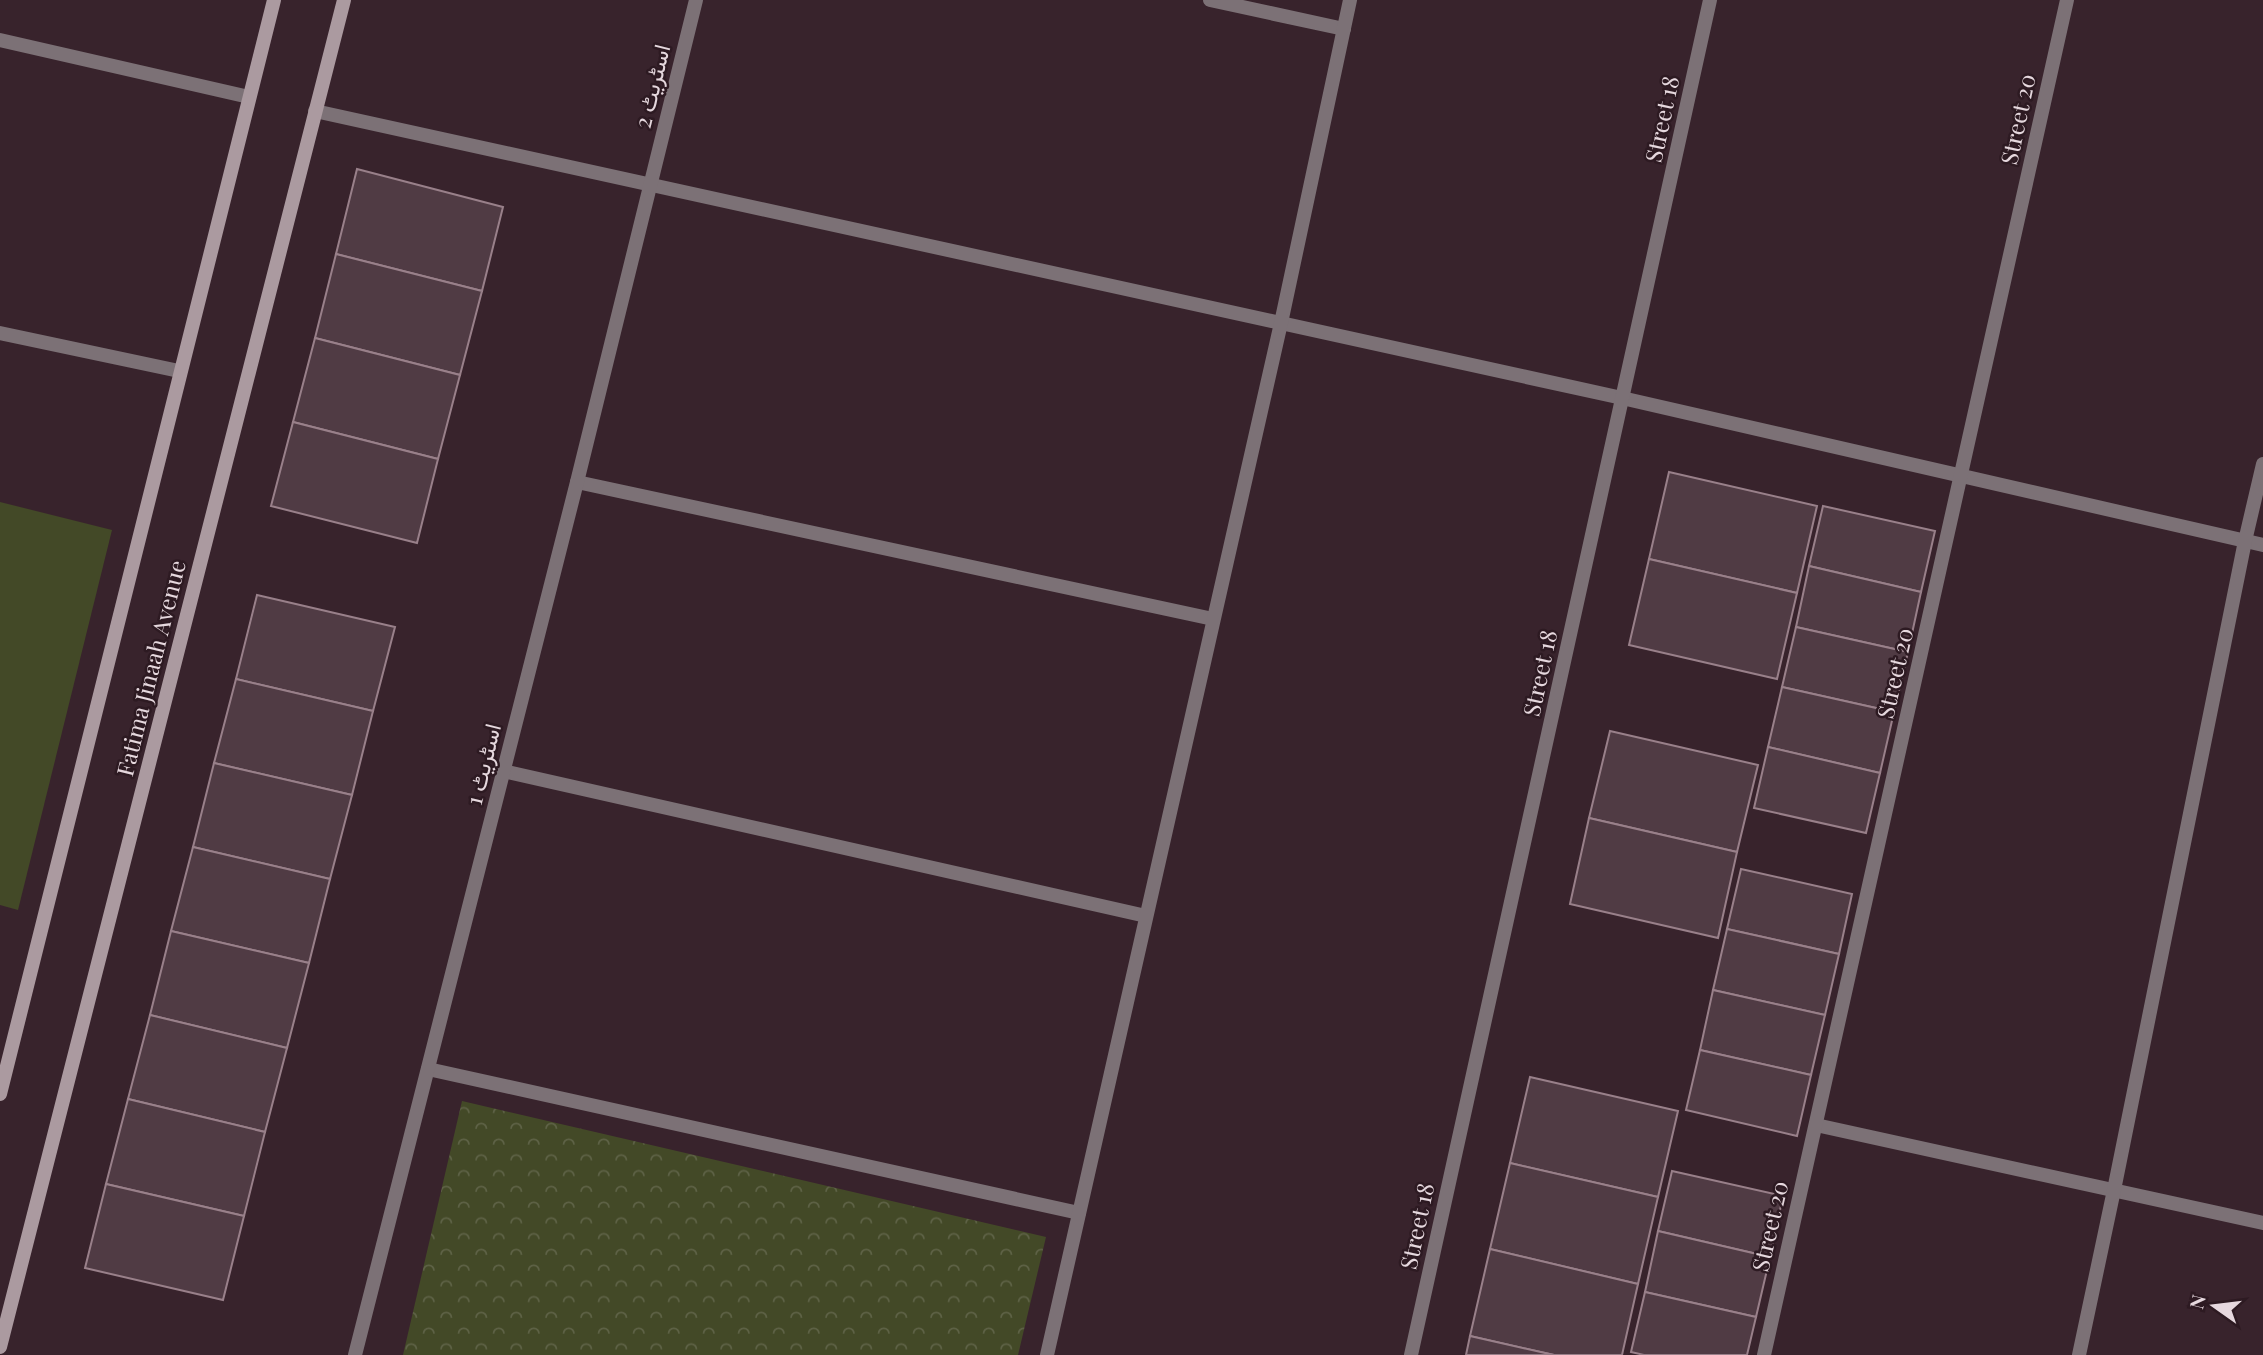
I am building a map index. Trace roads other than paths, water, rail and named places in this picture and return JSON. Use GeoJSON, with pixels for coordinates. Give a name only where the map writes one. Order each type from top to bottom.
{"type":"FeatureCollection","features":[{"type":"Feature","properties":{"kind":"main road","name":"Fatima Jinaah Avenue"},"geometry":{"type":"LineString","coordinates":[[0,1094],[274,0]]}},
{"type":"Feature","properties":{"kind":"main road","name":"Fatima Jinaah Avenue"},"geometry":{"type":"LineString","coordinates":[[0,1347],[344,0]]}},
{"type":"Feature","properties":{"kind":"street","name":"اسٹریٹ 2"},"geometry":{"type":"LineString","coordinates":[[650,184],[696,0]]}},
{"type":"Feature","properties":{"kind":"street"},"geometry":{"type":"LineString","coordinates":[[1210,0],[1344,29]]}},
{"type":"Feature","properties":{"kind":"street"},"geometry":{"type":"LineString","coordinates":[[1047,1355],[1280,323],[1350,0]]}},
{"type":"Feature","properties":{"kind":"street","name":"Street 18"},"geometry":{"type":"LineString","coordinates":[[1411,1355],[1710,0]]}},
{"type":"Feature","properties":{"kind":"street","name":"Street 20"},"geometry":{"type":"LineString","coordinates":[[1764,1355],[2067,0]]}},
{"type":"Feature","properties":{"kind":"street"},"geometry":{"type":"LineString","coordinates":[[0,40],[249,97]]}},
{"type":"Feature","properties":{"kind":"street"},"geometry":{"type":"LineString","coordinates":[[315,111],[1622,398],[2263,545]]}},
{"type":"Feature","properties":{"kind":"street","name":"اسٹریٹ 1"},"geometry":{"type":"LineString","coordinates":[[355,1355],[650,184]]}},
{"type":"Feature","properties":{"kind":"street"},"geometry":{"type":"LineString","coordinates":[[0,332],[179,371]]}},
{"type":"Feature","properties":{"kind":"street"},"geometry":{"type":"LineString","coordinates":[[2079,1355],[2263,464]]}},
{"type":"Feature","properties":{"kind":"street"},"geometry":{"type":"LineString","coordinates":[[577,482],[1213,619]]}},
{"type":"Feature","properties":{"kind":"street"},"geometry":{"type":"LineString","coordinates":[[503,771],[1146,916]]}},
{"type":"Feature","properties":{"kind":"street"},"geometry":{"type":"LineString","coordinates":[[428,1069],[1079,1213]]}},
{"type":"Feature","properties":{"kind":"street"},"geometry":{"type":"LineString","coordinates":[[1815,1125],[2263,1223]]}}]}
